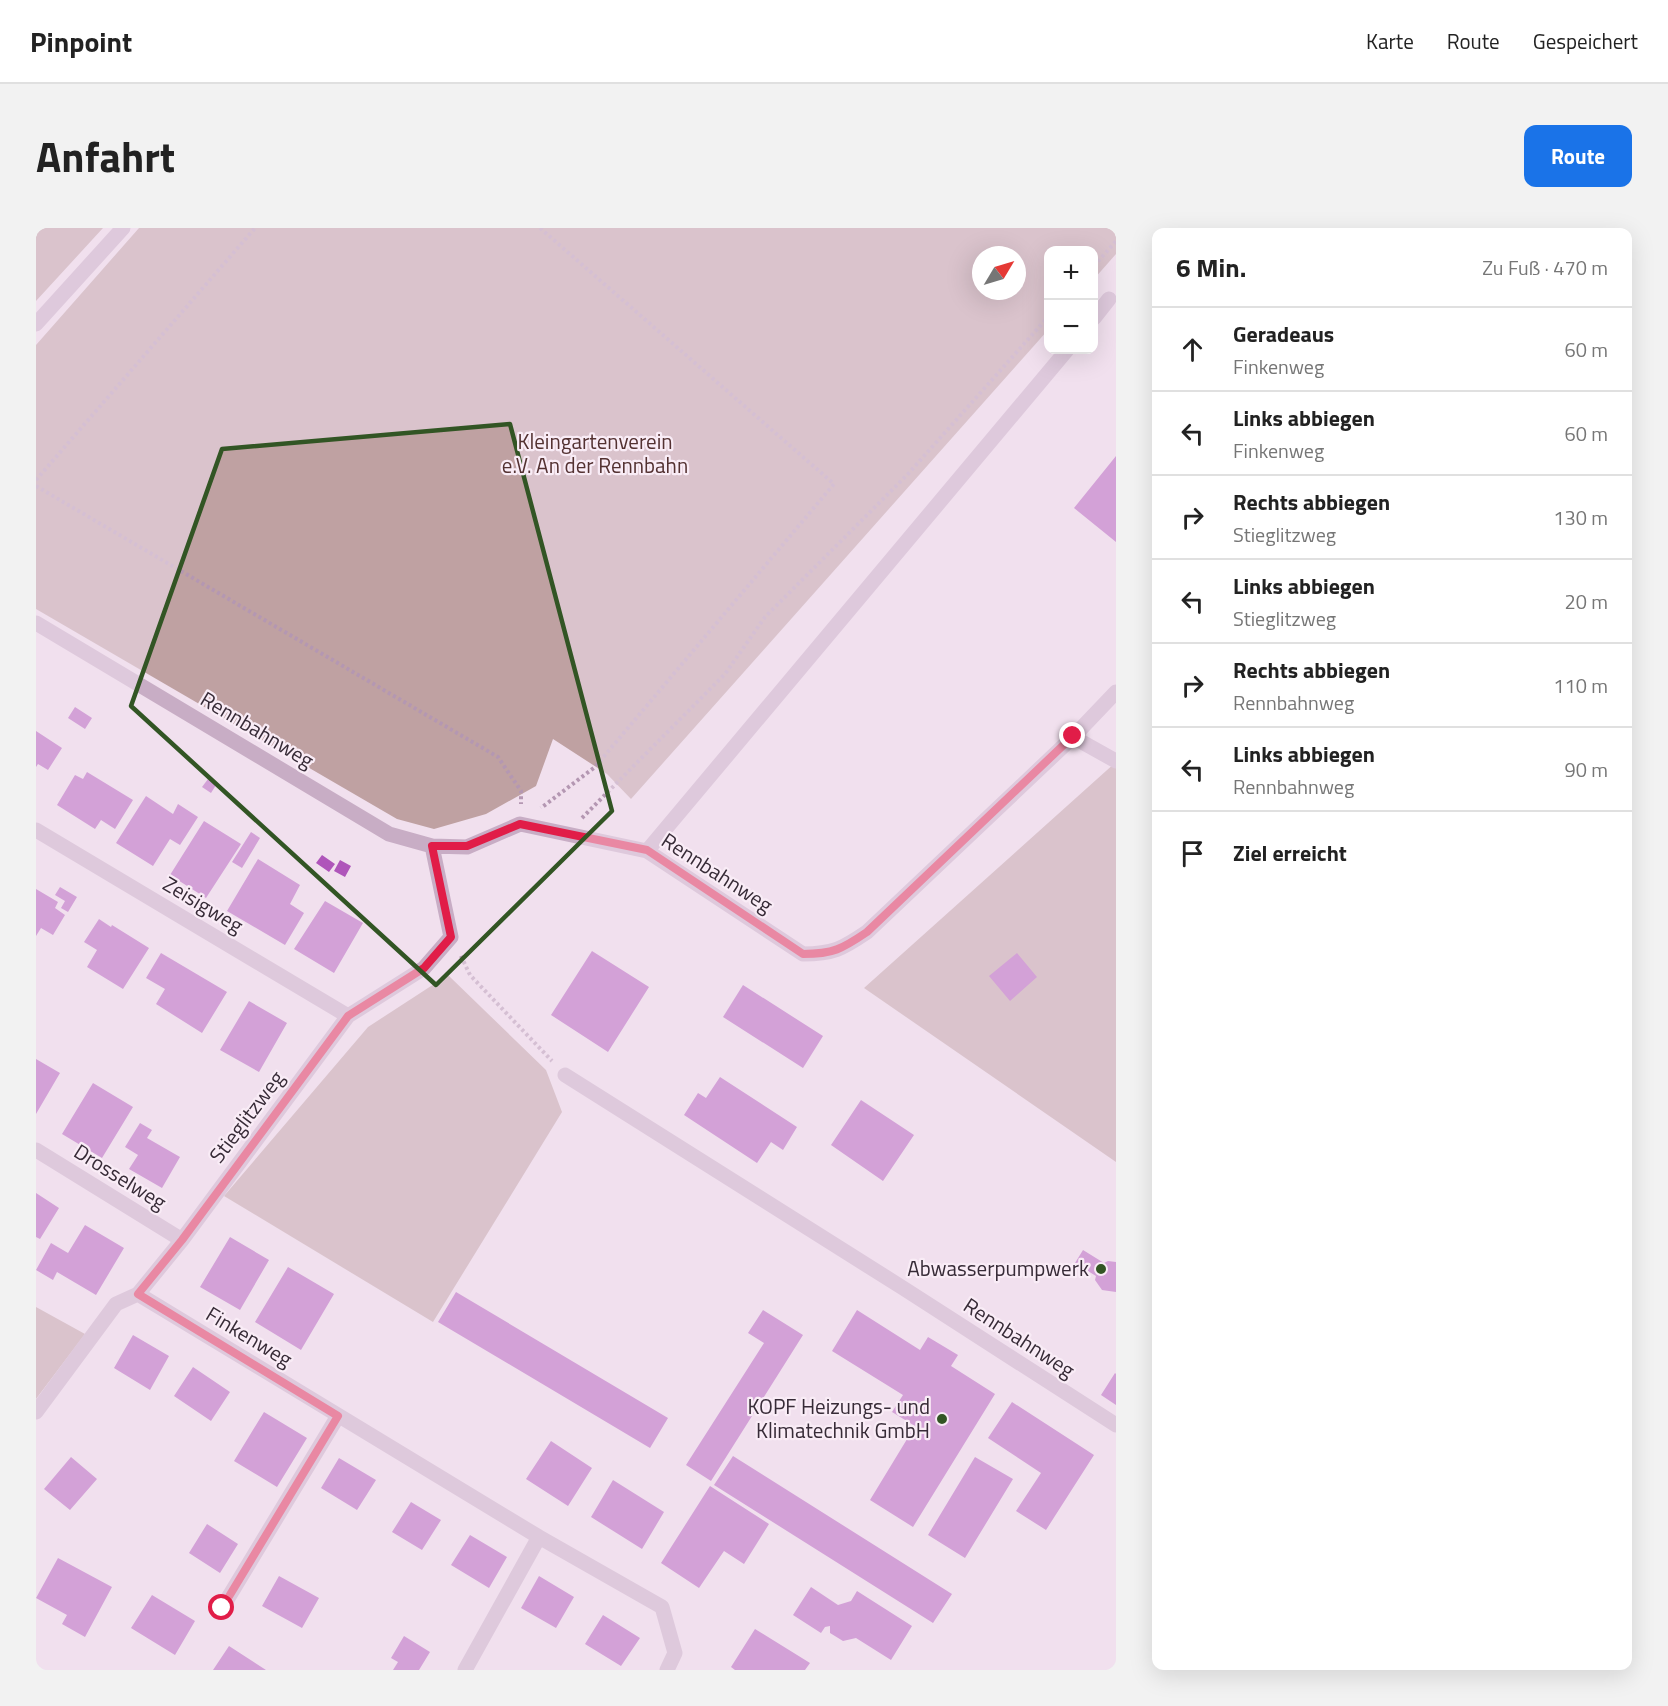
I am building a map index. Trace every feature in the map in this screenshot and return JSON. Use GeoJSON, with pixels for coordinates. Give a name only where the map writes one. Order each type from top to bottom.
{"type":"FeatureCollection","features":[{"type":"Feature","properties":{"kind":"street"},"geometry":{"type":"LineString","coordinates":[[36,324],[123,228]]}},
{"type":"Feature","properties":{"kind":"street"},"geometry":{"type":"LineString","coordinates":[[1098,313],[1109,298]]}},
{"type":"Feature","properties":{"kind":"street"},"geometry":{"type":"LineString","coordinates":[[647,850],[1064,354]]}},
{"type":"Feature","properties":{"kind":"street","name":"Rennbahnweg"},"geometry":{"type":"LineString","coordinates":[[36,623],[389,834],[432,846],[467,846],[520,824],[647,850],[803,954],[823,954],[843,948],[867,932],[1073,736],[1116,692]]}},
{"type":"Feature","properties":{"kind":"street"},"geometry":{"type":"LineString","coordinates":[[1073,736],[1116,760]]}},
{"type":"Feature","properties":{"kind":"street","name":"Zeisigweg"},"geometry":{"type":"LineString","coordinates":[[36,830],[348,1016]]}},
{"type":"Feature","properties":{"kind":"street"},"geometry":{"type":"LineString","coordinates":[[432,846],[451,937]]}},
{"type":"Feature","properties":{"kind":"street","name":"Stieglitzweg"},"geometry":{"type":"LineString","coordinates":[[36,1412],[116,1304],[138,1294],[182,1240],[348,1016],[424,968],[451,937]]}},
{"type":"Feature","properties":{"kind":"street","name":"Rennbahnweg"},"geometry":{"type":"LineString","coordinates":[[565,1075],[1116,1425]]}},
{"type":"Feature","properties":{"kind":"street","name":"Drosselweg"},"geometry":{"type":"LineString","coordinates":[[36,1150],[182,1240]]}},
{"type":"Feature","properties":{"kind":"street","name":"Finkenweg"},"geometry":{"type":"LineString","coordinates":[[138,1294],[538,1537],[662,1607],[675,1653],[667,1670]]}},
{"type":"Feature","properties":{"kind":"street"},"geometry":{"type":"LineString","coordinates":[[222,1608],[338,1416]]}},
{"type":"Feature","properties":{"kind":"street"},"geometry":{"type":"LineString","coordinates":[[465,1670],[538,1537]]}},
{"type":"Feature","properties":{"kind":"path"},"geometry":{"type":"LineString","coordinates":[[36,480],[255,228]]}},
{"type":"Feature","properties":{"kind":"path"},"geometry":{"type":"LineString","coordinates":[[520,824],[595,767],[834,484],[540,228]]}},
{"type":"Feature","properties":{"kind":"path"},"geometry":{"type":"LineString","coordinates":[[1098,261],[1116,241]]}},
{"type":"Feature","properties":{"kind":"path"},"geometry":{"type":"LineString","coordinates":[[567,834],[725,674],[765,617],[908,474],[1044,321]]}},
{"type":"Feature","properties":{"kind":"path"},"geometry":{"type":"LineString","coordinates":[[36,486],[498,757],[521,791],[520,824]]}},
{"type":"Feature","properties":{"kind":"path"},"geometry":{"type":"LineString","coordinates":[[451,937],[470,975],[565,1075]]}},
{"type":"Feature","properties":{"kind":"highlighted area"},"geometry":{"type":"Polygon","coordinates":[[[510,424],[612,811],[436,985],[131,706],[222,449],[510,424]]]}},
{"type":"Feature","properties":{"kind":"green space"},"geometry":{"type":"Polygon","coordinates":[[[40,228],[103,228],[36,301],[36,233],[40,228]]]}},
{"type":"Feature","properties":{"kind":"green space","name":"Kleingartenverein e.V. An der Rennbahn"},"geometry":{"type":"Polygon","coordinates":[[[139,228],[1116,228],[1116,254],[1098,274],[1098,246],[1044,246],[1044,334],[631,799],[607,774],[553,739],[536,786],[486,814],[434,829],[397,819],[36,609],[36,345],[139,228]]]}},
{"type":"Feature","properties":{"kind":"green space"},"geometry":{"type":"Polygon","coordinates":[[[1116,762],[1116,1162],[864,988],[1116,762]]]}},
{"type":"Feature","properties":{"kind":"green space"},"geometry":{"type":"Polygon","coordinates":[[[448,975],[546,1070],[562,1112],[433,1322],[224,1196],[368,1027],[448,975]]]}},
{"type":"Feature","properties":{"kind":"green space"},"geometry":{"type":"Polygon","coordinates":[[[36,1307],[85,1334],[36,1399],[36,1307]]]}},
{"type":"Feature","properties":{"kind":"building"},"geometry":{"type":"Polygon","coordinates":[[[1116,456],[1116,542],[1074,508],[1116,456]]]}},
{"type":"Feature","properties":{"kind":"building"},"geometry":{"type":"Polygon","coordinates":[[[75,707],[92,718],[85,729],[68,718],[75,707]]]}},
{"type":"Feature","properties":{"kind":"building"},"geometry":{"type":"Polygon","coordinates":[[[36,731],[62,748],[48,770],[38,764],[36,767],[36,731]]]}},
{"type":"Feature","properties":{"kind":"building"},"geometry":{"type":"Polygon","coordinates":[[[87,772],[133,800],[115,829],[101,820],[95,829],[57,805],[75,775],[83,779],[87,772]]]}},
{"type":"Feature","properties":{"kind":"building"},"geometry":{"type":"Polygon","coordinates":[[[208,779],[216,785],[211,793],[202,787],[208,779]]]}},
{"type":"Feature","properties":{"kind":"building"},"geometry":{"type":"Polygon","coordinates":[[[146,796],[173,814],[178,804],[198,817],[180,845],[170,839],[153,866],[116,843],[146,796]]]}},
{"type":"Feature","properties":{"kind":"building"},"geometry":{"type":"Polygon","coordinates":[[[204,821],[241,844],[206,898],[170,875],[204,821]]]}},
{"type":"Feature","properties":{"kind":"building"},"geometry":{"type":"Polygon","coordinates":[[[251,832],[260,838],[242,868],[232,862],[251,832]]]}},
{"type":"Feature","properties":{"kind":"building"},"geometry":{"type":"Polygon","coordinates":[[[322,855],[335,864],[329,872],[316,863],[322,855]]]}},
{"type":"Feature","properties":{"kind":"building"},"geometry":{"type":"Polygon","coordinates":[[[258,859],[300,885],[290,904],[304,913],[285,945],[227,911],[258,859]]]}},
{"type":"Feature","properties":{"kind":"building"},"geometry":{"type":"Polygon","coordinates":[[[340,860],[351,866],[345,877],[334,871],[340,860]]]}},
{"type":"Feature","properties":{"kind":"building"},"geometry":{"type":"Polygon","coordinates":[[[60,887],[77,897],[68,912],[61,908],[65,901],[55,895],[60,887]]]}},
{"type":"Feature","properties":{"kind":"building"},"geometry":{"type":"Polygon","coordinates":[[[36,889],[58,902],[55,908],[65,915],[53,935],[41,928],[36,936],[36,889]]]}},
{"type":"Feature","properties":{"kind":"building"},"geometry":{"type":"Polygon","coordinates":[[[325,901],[363,923],[334,973],[294,949],[325,901]]]}},
{"type":"Feature","properties":{"kind":"building"},"geometry":{"type":"Polygon","coordinates":[[[99,919],[149,948],[123,989],[87,967],[97,950],[84,942],[99,919]]]}},
{"type":"Feature","properties":{"kind":"building"},"geometry":{"type":"Polygon","coordinates":[[[592,951],[649,987],[608,1052],[551,1015],[592,951]]]}},
{"type":"Feature","properties":{"kind":"building"},"geometry":{"type":"Polygon","coordinates":[[[161,953],[227,992],[202,1033],[156,1004],[165,989],[146,978],[161,953]]]}},
{"type":"Feature","properties":{"kind":"building"},"geometry":{"type":"Polygon","coordinates":[[[1017,953],[1037,977],[1010,1001],[989,976],[1017,953]]]}},
{"type":"Feature","properties":{"kind":"building"},"geometry":{"type":"Polygon","coordinates":[[[743,985],[823,1036],[803,1068],[723,1017],[743,985]]]}},
{"type":"Feature","properties":{"kind":"building"},"geometry":{"type":"Polygon","coordinates":[[[249,1001],[287,1023],[259,1072],[220,1050],[249,1001]]]}},
{"type":"Feature","properties":{"kind":"building"},"geometry":{"type":"Polygon","coordinates":[[[36,1059],[60,1073],[36,1114],[36,1059]]]}},
{"type":"Feature","properties":{"kind":"building"},"geometry":{"type":"Polygon","coordinates":[[[720,1077],[797,1127],[783,1150],[771,1142],[757,1163],[684,1115],[698,1093],[706,1098],[720,1077]]]}},
{"type":"Feature","properties":{"kind":"building"},"geometry":{"type":"Polygon","coordinates":[[[93,1083],[133,1107],[102,1158],[62,1134],[93,1083]]]}},
{"type":"Feature","properties":{"kind":"building"},"geometry":{"type":"Polygon","coordinates":[[[861,1100],[914,1135],[883,1181],[831,1145],[861,1100]]]}},
{"type":"Feature","properties":{"kind":"building"},"geometry":{"type":"Polygon","coordinates":[[[140,1123],[152,1130],[147,1138],[180,1157],[162,1188],[129,1169],[138,1155],[125,1147],[140,1123]]]}},
{"type":"Feature","properties":{"kind":"building"},"geometry":{"type":"Polygon","coordinates":[[[36,1193],[59,1208],[40,1239],[36,1237],[36,1193]]]}},
{"type":"Feature","properties":{"kind":"building"},"geometry":{"type":"Polygon","coordinates":[[[85,1225],[124,1248],[96,1295],[57,1272],[53,1280],[36,1270],[51,1243],[68,1253],[85,1225]]]}},
{"type":"Feature","properties":{"kind":"building"},"geometry":{"type":"Polygon","coordinates":[[[230,1237],[269,1260],[240,1310],[200,1287],[230,1237]]]}},
{"type":"Feature","properties":{"kind":"building","name":"Abwasserpumpwerk"},"geometry":{"type":"Polygon","coordinates":[[[1083,1250],[1104,1263],[1116,1262],[1116,1292],[1102,1290],[1095,1280],[1096,1276],[1075,1263],[1083,1250]]]}},
{"type":"Feature","properties":{"kind":"building"},"geometry":{"type":"Polygon","coordinates":[[[288,1267],[334,1294],[301,1350],[255,1322],[288,1267]]]}},
{"type":"Feature","properties":{"kind":"building"},"geometry":{"type":"Polygon","coordinates":[[[456,1292],[668,1418],[650,1448],[438,1322],[456,1292]]]}},
{"type":"Feature","properties":{"kind":"building"},"geometry":{"type":"Polygon","coordinates":[[[763,1310],[803,1335],[711,1481],[686,1465],[764,1343],[748,1333],[763,1310]]]}},
{"type":"Feature","properties":{"kind":"building","name":"KOPF Heizungs- und Klimatechnik GmbH"},"geometry":{"type":"Polygon","coordinates":[[[857,1310],[920,1350],[928,1337],[958,1355],[951,1366],[995,1394],[913,1527],[870,1500],[915,1426],[892,1412],[903,1395],[832,1351],[857,1310]]]}},
{"type":"Feature","properties":{"kind":"building"},"geometry":{"type":"Polygon","coordinates":[[[133,1335],[169,1356],[150,1390],[114,1368],[133,1335]]]}},
{"type":"Feature","properties":{"kind":"building"},"geometry":{"type":"Polygon","coordinates":[[[193,1367],[230,1392],[211,1421],[174,1396],[193,1367]]]}},
{"type":"Feature","properties":{"kind":"building"},"geometry":{"type":"Polygon","coordinates":[[[1116,1374],[1116,1405],[1101,1395],[1116,1374]]]}},
{"type":"Feature","properties":{"kind":"building"},"geometry":{"type":"Polygon","coordinates":[[[1012,1402],[1094,1455],[1046,1530],[1016,1511],[1041,1473],[988,1438],[1012,1402]]]}},
{"type":"Feature","properties":{"kind":"building"},"geometry":{"type":"Polygon","coordinates":[[[264,1412],[307,1438],[277,1487],[234,1461],[264,1412]]]}},
{"type":"Feature","properties":{"kind":"building"},"geometry":{"type":"Polygon","coordinates":[[[551,1441],[592,1468],[568,1506],[526,1479],[551,1441]]]}},
{"type":"Feature","properties":{"kind":"building"},"geometry":{"type":"Polygon","coordinates":[[[733,1456],[952,1594],[933,1623],[714,1485],[733,1456]]]}},
{"type":"Feature","properties":{"kind":"building"},"geometry":{"type":"Polygon","coordinates":[[[71,1457],[97,1479],[70,1510],[44,1489],[71,1457]]]}},
{"type":"Feature","properties":{"kind":"building"},"geometry":{"type":"Polygon","coordinates":[[[975,1457],[1013,1479],[965,1558],[928,1535],[975,1457]]]}},
{"type":"Feature","properties":{"kind":"building"},"geometry":{"type":"Polygon","coordinates":[[[339,1458],[376,1480],[357,1510],[321,1488],[339,1458]]]}},
{"type":"Feature","properties":{"kind":"building"},"geometry":{"type":"Polygon","coordinates":[[[613,1480],[664,1512],[642,1549],[591,1517],[613,1480]]]}},
{"type":"Feature","properties":{"kind":"building"},"geometry":{"type":"Polygon","coordinates":[[[710,1486],[769,1524],[744,1564],[724,1551],[699,1588],[661,1563],[710,1486]]]}},
{"type":"Feature","properties":{"kind":"building"},"geometry":{"type":"Polygon","coordinates":[[[411,1502],[441,1520],[422,1550],[392,1532],[411,1502]]]}},
{"type":"Feature","properties":{"kind":"building"},"geometry":{"type":"Polygon","coordinates":[[[207,1524],[238,1544],[220,1573],[189,1553],[207,1524]]]}},
{"type":"Feature","properties":{"kind":"building"},"geometry":{"type":"Polygon","coordinates":[[[470,1535],[507,1557],[489,1588],[451,1565],[470,1535]]]}},
{"type":"Feature","properties":{"kind":"building"},"geometry":{"type":"Polygon","coordinates":[[[58,1558],[112,1587],[85,1637],[62,1624],[67,1615],[36,1598],[58,1558]]]}},
{"type":"Feature","properties":{"kind":"building"},"geometry":{"type":"Polygon","coordinates":[[[279,1576],[319,1598],[302,1628],[262,1606],[279,1576]]]}},
{"type":"Feature","properties":{"kind":"building"},"geometry":{"type":"Polygon","coordinates":[[[539,1576],[574,1597],[556,1628],[521,1608],[539,1576]]]}},
{"type":"Feature","properties":{"kind":"building"},"geometry":{"type":"Polygon","coordinates":[[[811,1587],[838,1605],[851,1601],[857,1591],[912,1626],[891,1660],[856,1638],[843,1641],[830,1633],[830,1626],[825,1627],[821,1633],[793,1615],[811,1587]]]}},
{"type":"Feature","properties":{"kind":"building"},"geometry":{"type":"Polygon","coordinates":[[[152,1595],[195,1621],[175,1655],[131,1628],[152,1595]]]}},
{"type":"Feature","properties":{"kind":"building"},"geometry":{"type":"Polygon","coordinates":[[[603,1615],[640,1638],[621,1666],[585,1644],[603,1615]]]}},
{"type":"Feature","properties":{"kind":"building"},"geometry":{"type":"Polygon","coordinates":[[[755,1629],[810,1663],[805,1670],[735,1670],[731,1667],[755,1629]]]}},
{"type":"Feature","properties":{"kind":"building"},"geometry":{"type":"Polygon","coordinates":[[[404,1636],[430,1652],[419,1670],[393,1670],[398,1662],[391,1658],[404,1636]]]}},
{"type":"Feature","properties":{"kind":"building"},"geometry":{"type":"Polygon","coordinates":[[[229,1646],[266,1670],[213,1670],[229,1646]]]}},
{"type":"Feature","properties":{"kind":"place","name":"Abwasserpumpwerk"},"geometry":{"type":"Point","coordinates":[1101,1269]}},
{"type":"Feature","properties":{"kind":"place","name":"KOPF Heizungs- und Klimatechnik GmbH"},"geometry":{"type":"Point","coordinates":[942,1419]}},
{"type":"Feature","properties":{"kind":"route"},"geometry":{"type":"LineString","coordinates":[[222,1608],[338,1416],[138,1294],[182,1240],[348,1016],[424,968],[451,937],[432,846],[467,846],[520,824],[647,850],[803,954],[823,954],[843,948],[867,932],[1073,736]]}}]}
